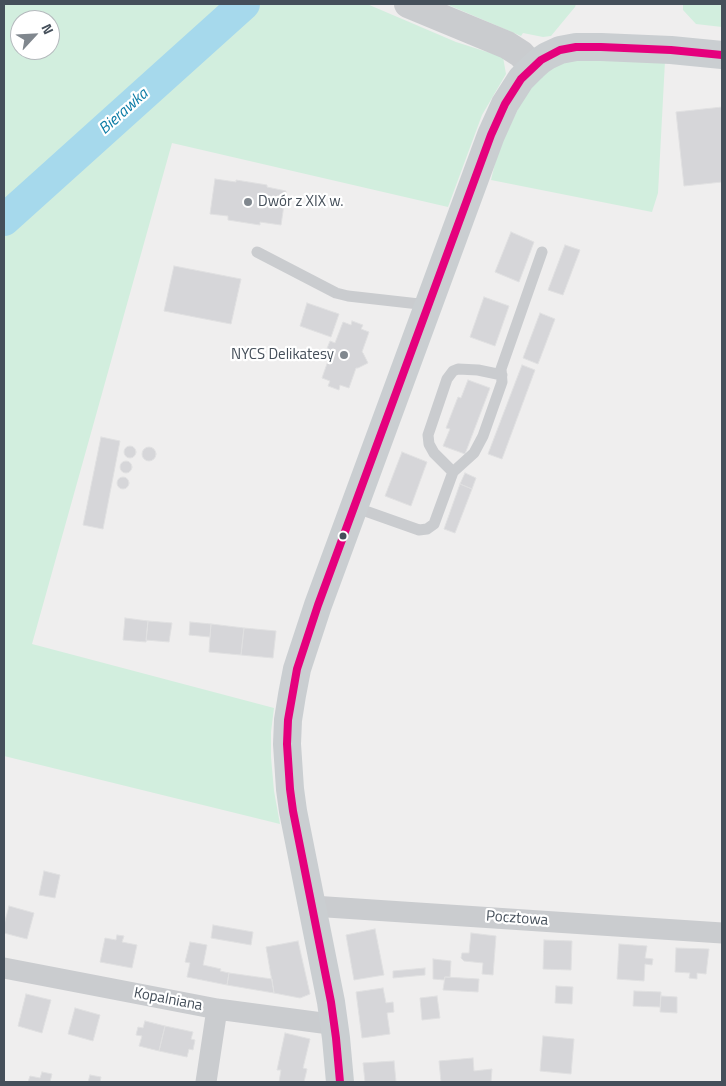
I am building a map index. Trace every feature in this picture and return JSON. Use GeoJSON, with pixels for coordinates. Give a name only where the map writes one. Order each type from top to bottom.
{"type":"FeatureCollection","features":[{"type":"Feature","properties":{"kind":"main road"},"geometry":{"type":"LineString","coordinates":[[340,1082],[328,982],[293,812],[287,744],[288,720],[297,669],[304,645],[491,135],[510,95],[521,79],[533,67],[554,52],[567,48],[588,46],[722,55]]}},
{"type":"Feature","properties":{"kind":"street"},"geometry":{"type":"LineString","coordinates":[[408,4],[507,44],[521,54],[533,67]]}},
{"type":"Feature","properties":{"kind":"street","name":"Pocztowa"},"geometry":{"type":"LineString","coordinates":[[312,906],[722,933]]}},
{"type":"Feature","properties":{"kind":"street","name":"Kopalniana"},"geometry":{"type":"LineString","coordinates":[[4,968],[217,1009],[322,1023],[334,1022]]}},
{"type":"Feature","properties":{"kind":"street"},"geometry":{"type":"LineString","coordinates":[[206,1082],[217,1009]]}},
{"type":"Feature","properties":{"kind":"lane"},"geometry":{"type":"LineString","coordinates":[[258,252],[336,292],[348,296],[428,305]]}},
{"type":"Feature","properties":{"kind":"lane"},"geometry":{"type":"LineString","coordinates":[[354,507],[419,530],[428,529],[434,524],[453,472],[474,453],[483,436],[502,382],[501,369],[542,252]]}},
{"type":"Feature","properties":{"kind":"lane"},"geometry":{"type":"LineString","coordinates":[[453,472],[434,453],[428,435],[447,379],[458,369],[478,370],[502,375]]}},
{"type":"Feature","properties":{"kind":"green space"},"geometry":{"type":"Polygon","coordinates":[[[4,4],[367,4],[456,42],[503,57],[506,74],[482,115],[448,207],[172,143],[32,644],[274,708],[271,732],[271,757],[274,791],[280,824],[4,756],[4,4]]]}},
{"type":"Feature","properties":{"kind":"green space"},"geometry":{"type":"Polygon","coordinates":[[[446,4],[576,4],[551,36],[543,37],[523,33],[521,36],[446,4]]]}},
{"type":"Feature","properties":{"kind":"green space"},"geometry":{"type":"Polygon","coordinates":[[[683,4],[722,4],[722,27],[696,24],[683,10],[683,4]]]}},
{"type":"Feature","properties":{"kind":"green space"},"geometry":{"type":"Polygon","coordinates":[[[587,58],[665,61],[658,193],[652,212],[491,180],[498,151],[527,90],[549,68],[564,62],[587,58]]]}},
{"type":"Feature","properties":{"kind":"building"},"geometry":{"type":"Polygon","coordinates":[[[722,107],[722,182],[684,186],[676,112],[722,107]]]}},
{"type":"Feature","properties":{"kind":"building","name":"Dwór z XIX w."},"geometry":{"type":"Polygon","coordinates":[[[215,179],[267,185],[267,187],[286,191],[281,225],[260,222],[260,225],[228,220],[228,216],[210,214],[215,179]]]}},
{"type":"Feature","properties":{"kind":"building"},"geometry":{"type":"Polygon","coordinates":[[[511,232],[534,242],[519,282],[495,272],[511,232]]]}},
{"type":"Feature","properties":{"kind":"building"},"geometry":{"type":"Polygon","coordinates":[[[565,245],[580,250],[563,295],[548,290],[565,245]]]}},
{"type":"Feature","properties":{"kind":"building"},"geometry":{"type":"Polygon","coordinates":[[[174,266],[241,279],[231,324],[164,311],[174,266]]]}},
{"type":"Feature","properties":{"kind":"building"},"geometry":{"type":"Polygon","coordinates":[[[484,297],[509,306],[495,346],[470,337],[484,297]]]}},
{"type":"Feature","properties":{"kind":"building"},"geometry":{"type":"Polygon","coordinates":[[[307,303],[339,314],[331,337],[300,326],[307,303]]]}},
{"type":"Feature","properties":{"kind":"building"},"geometry":{"type":"Polygon","coordinates":[[[540,313],[555,319],[538,364],[523,358],[540,313]]]}},
{"type":"Feature","properties":{"kind":"building","name":"NYCS Delikatesy"},"geometry":{"type":"Polygon","coordinates":[[[352,321],[363,325],[361,329],[369,332],[362,352],[368,363],[356,368],[349,388],[340,385],[339,390],[328,386],[330,381],[322,378],[329,358],[324,356],[330,341],[335,343],[343,322],[351,325],[352,321]]]}},
{"type":"Feature","properties":{"kind":"building"},"geometry":{"type":"Polygon","coordinates":[[[522,365],[535,370],[502,459],[488,454],[522,365]]]}},
{"type":"Feature","properties":{"kind":"building"},"geometry":{"type":"Polygon","coordinates":[[[468,380],[490,388],[465,454],[443,446],[450,429],[446,428],[458,397],[461,398],[468,380]]]}},
{"type":"Feature","properties":{"kind":"building"},"geometry":{"type":"Polygon","coordinates":[[[101,437],[120,441],[103,529],[83,525],[101,437]]]}},
{"type":"Feature","properties":{"kind":"building"},"geometry":{"type":"Polygon","coordinates":[[[132,446],[135,447],[135,457],[128,458],[125,457],[124,450],[125,447],[132,446]]]}},
{"type":"Feature","properties":{"kind":"building"},"geometry":{"type":"Polygon","coordinates":[[[149,447],[154,449],[156,454],[154,459],[149,461],[144,459],[142,454],[144,449],[149,447]]]}},
{"type":"Feature","properties":{"kind":"building"},"geometry":{"type":"Polygon","coordinates":[[[402,452],[427,462],[411,506],[385,496],[402,452]]]}},
{"type":"Feature","properties":{"kind":"building"},"geometry":{"type":"Polygon","coordinates":[[[128,461],[131,462],[131,472],[124,473],[121,472],[120,465],[121,462],[128,461]]]}},
{"type":"Feature","properties":{"kind":"building"},"geometry":{"type":"Polygon","coordinates":[[[465,473],[476,478],[472,489],[460,484],[465,473]]]}},
{"type":"Feature","properties":{"kind":"building"},"geometry":{"type":"Polygon","coordinates":[[[125,477],[128,478],[128,488],[121,489],[118,488],[117,481],[118,478],[125,477]]]}},
{"type":"Feature","properties":{"kind":"building"},"geometry":{"type":"Polygon","coordinates":[[[460,484],[472,489],[455,533],[444,529],[460,484]]]}},
{"type":"Feature","properties":{"kind":"building"},"geometry":{"type":"Polygon","coordinates":[[[125,618],[148,621],[146,642],[123,640],[125,618]]]}},
{"type":"Feature","properties":{"kind":"building"},"geometry":{"type":"Polygon","coordinates":[[[148,621],[172,623],[169,642],[146,640],[148,621]]]}},
{"type":"Feature","properties":{"kind":"building"},"geometry":{"type":"Polygon","coordinates":[[[190,622],[211,624],[210,637],[189,635],[190,622]]]}},
{"type":"Feature","properties":{"kind":"building"},"geometry":{"type":"Polygon","coordinates":[[[211,624],[244,628],[241,655],[209,652],[211,624]]]}},
{"type":"Feature","properties":{"kind":"building"},"geometry":{"type":"Polygon","coordinates":[[[244,628],[276,631],[273,658],[241,655],[244,628]]]}},
{"type":"Feature","properties":{"kind":"building"},"geometry":{"type":"Polygon","coordinates":[[[44,871],[60,875],[55,898],[39,895],[44,871]]]}},
{"type":"Feature","properties":{"kind":"building"},"geometry":{"type":"Polygon","coordinates":[[[9,906],[34,913],[27,939],[4,933],[9,906]]]}},
{"type":"Feature","properties":{"kind":"building"},"geometry":{"type":"Polygon","coordinates":[[[213,925],[253,932],[251,945],[211,938],[213,925]]]}},
{"type":"Feature","properties":{"kind":"building"},"geometry":{"type":"Polygon","coordinates":[[[375,929],[384,975],[354,980],[346,935],[375,929]]]}},
{"type":"Feature","properties":{"kind":"building"},"geometry":{"type":"Polygon","coordinates":[[[471,933],[496,936],[493,975],[482,974],[483,963],[464,961],[461,958],[462,953],[469,953],[471,933]]]}},
{"type":"Feature","properties":{"kind":"building"},"geometry":{"type":"Polygon","coordinates":[[[117,935],[124,936],[122,942],[137,945],[132,968],[100,962],[105,938],[116,940],[117,935]]]}},
{"type":"Feature","properties":{"kind":"building"},"geometry":{"type":"Polygon","coordinates":[[[544,940],[572,941],[571,970],[543,969],[544,940]]]}},
{"type":"Feature","properties":{"kind":"building"},"geometry":{"type":"Polygon","coordinates":[[[298,941],[310,994],[300,998],[274,993],[266,947],[298,941]]]}},
{"type":"Feature","properties":{"kind":"building"},"geometry":{"type":"Polygon","coordinates":[[[190,942],[207,945],[203,965],[229,973],[227,985],[187,977],[190,963],[185,962],[190,942]]]}},
{"type":"Feature","properties":{"kind":"building"},"geometry":{"type":"Polygon","coordinates":[[[619,944],[647,946],[645,958],[653,959],[652,965],[645,964],[644,981],[617,979],[619,944]]]}},
{"type":"Feature","properties":{"kind":"building"},"geometry":{"type":"Polygon","coordinates":[[[676,948],[709,949],[706,974],[697,973],[697,979],[689,978],[690,973],[675,972],[676,948]]]}},
{"type":"Feature","properties":{"kind":"building"},"geometry":{"type":"Polygon","coordinates":[[[433,959],[451,961],[450,977],[445,977],[444,980],[433,979],[433,959]]]}},
{"type":"Feature","properties":{"kind":"building"},"geometry":{"type":"Polygon","coordinates":[[[425,968],[425,975],[393,978],[393,971],[425,968]]]}},
{"type":"Feature","properties":{"kind":"building"},"geometry":{"type":"Polygon","coordinates":[[[229,973],[272,979],[274,993],[227,985],[229,973]]]}},
{"type":"Feature","properties":{"kind":"building"},"geometry":{"type":"Polygon","coordinates":[[[445,977],[479,979],[478,992],[443,990],[445,977]]]}},
{"type":"Feature","properties":{"kind":"building"},"geometry":{"type":"Polygon","coordinates":[[[556,986],[573,987],[572,1004],[555,1003],[556,986]]]}},
{"type":"Feature","properties":{"kind":"building"},"geometry":{"type":"Polygon","coordinates":[[[383,988],[386,1003],[393,1002],[394,1012],[387,1013],[390,1034],[362,1038],[356,992],[383,988]]]}},
{"type":"Feature","properties":{"kind":"building"},"geometry":{"type":"Polygon","coordinates":[[[634,991],[661,992],[660,1007],[633,1006],[634,991]]]}},
{"type":"Feature","properties":{"kind":"building"},"geometry":{"type":"Polygon","coordinates":[[[26,994],[51,1000],[42,1033],[18,1026],[26,994]]]}},
{"type":"Feature","properties":{"kind":"building"},"geometry":{"type":"Polygon","coordinates":[[[437,996],[440,1018],[422,1020],[420,998],[437,996]]]}},
{"type":"Feature","properties":{"kind":"building"},"geometry":{"type":"Polygon","coordinates":[[[661,996],[677,997],[677,1013],[660,1012],[661,996]]]}},
{"type":"Feature","properties":{"kind":"building"},"geometry":{"type":"Polygon","coordinates":[[[75,1008],[100,1015],[93,1041],[68,1034],[75,1008]]]}},
{"type":"Feature","properties":{"kind":"building"},"geometry":{"type":"Polygon","coordinates":[[[145,1021],[165,1026],[159,1051],[139,1046],[142,1036],[136,1035],[138,1027],[143,1028],[145,1021]]]}},
{"type":"Feature","properties":{"kind":"building"},"geometry":{"type":"Polygon","coordinates":[[[165,1026],[193,1032],[191,1039],[195,1040],[193,1050],[189,1049],[187,1057],[159,1051],[165,1026]]]}},
{"type":"Feature","properties":{"kind":"building"},"geometry":{"type":"Polygon","coordinates":[[[285,1033],[310,1039],[303,1068],[307,1069],[304,1082],[279,1082],[281,1070],[277,1070],[285,1033]]]}},
{"type":"Feature","properties":{"kind":"building"},"geometry":{"type":"Polygon","coordinates":[[[543,1036],[574,1039],[571,1074],[540,1071],[543,1036]]]}},
{"type":"Feature","properties":{"kind":"building"},"geometry":{"type":"Polygon","coordinates":[[[473,1058],[474,1071],[492,1069],[491,1082],[441,1082],[439,1061],[473,1058]]]}},
{"type":"Feature","properties":{"kind":"building"},"geometry":{"type":"Polygon","coordinates":[[[394,1061],[396,1082],[365,1082],[363,1063],[394,1061]]]}},
{"type":"Feature","properties":{"kind":"building"},"geometry":{"type":"Polygon","coordinates":[[[42,1072],[52,1074],[50,1082],[28,1082],[30,1076],[40,1078],[42,1072]]]}},
{"type":"Feature","properties":{"kind":"building"},"geometry":{"type":"Polygon","coordinates":[[[90,1075],[101,1077],[100,1082],[88,1082],[90,1075]]]}},
{"type":"Feature","properties":{"kind":"waterway","name":"Bierawka"},"geometry":{"type":"LineString","coordinates":[[4,220],[244,4]]}},
{"type":"Feature","properties":{"kind":"transit line"},"geometry":{"type":"LineString","coordinates":[[340,1082],[331,1002],[293,811],[287,744],[288,720],[297,669],[318,605],[491,135],[505,104],[521,79],[541,60],[560,50],[576,47],[601,47],[671,50],[722,55]]}},
{"type":"Feature","properties":{"kind":"place","name":"Dwór z XIX w."},"geometry":{"type":"Point","coordinates":[248,202]}},
{"type":"Feature","properties":{"kind":"place","name":"NYCS Delikatesy"},"geometry":{"type":"Point","coordinates":[344,355]}}]}
